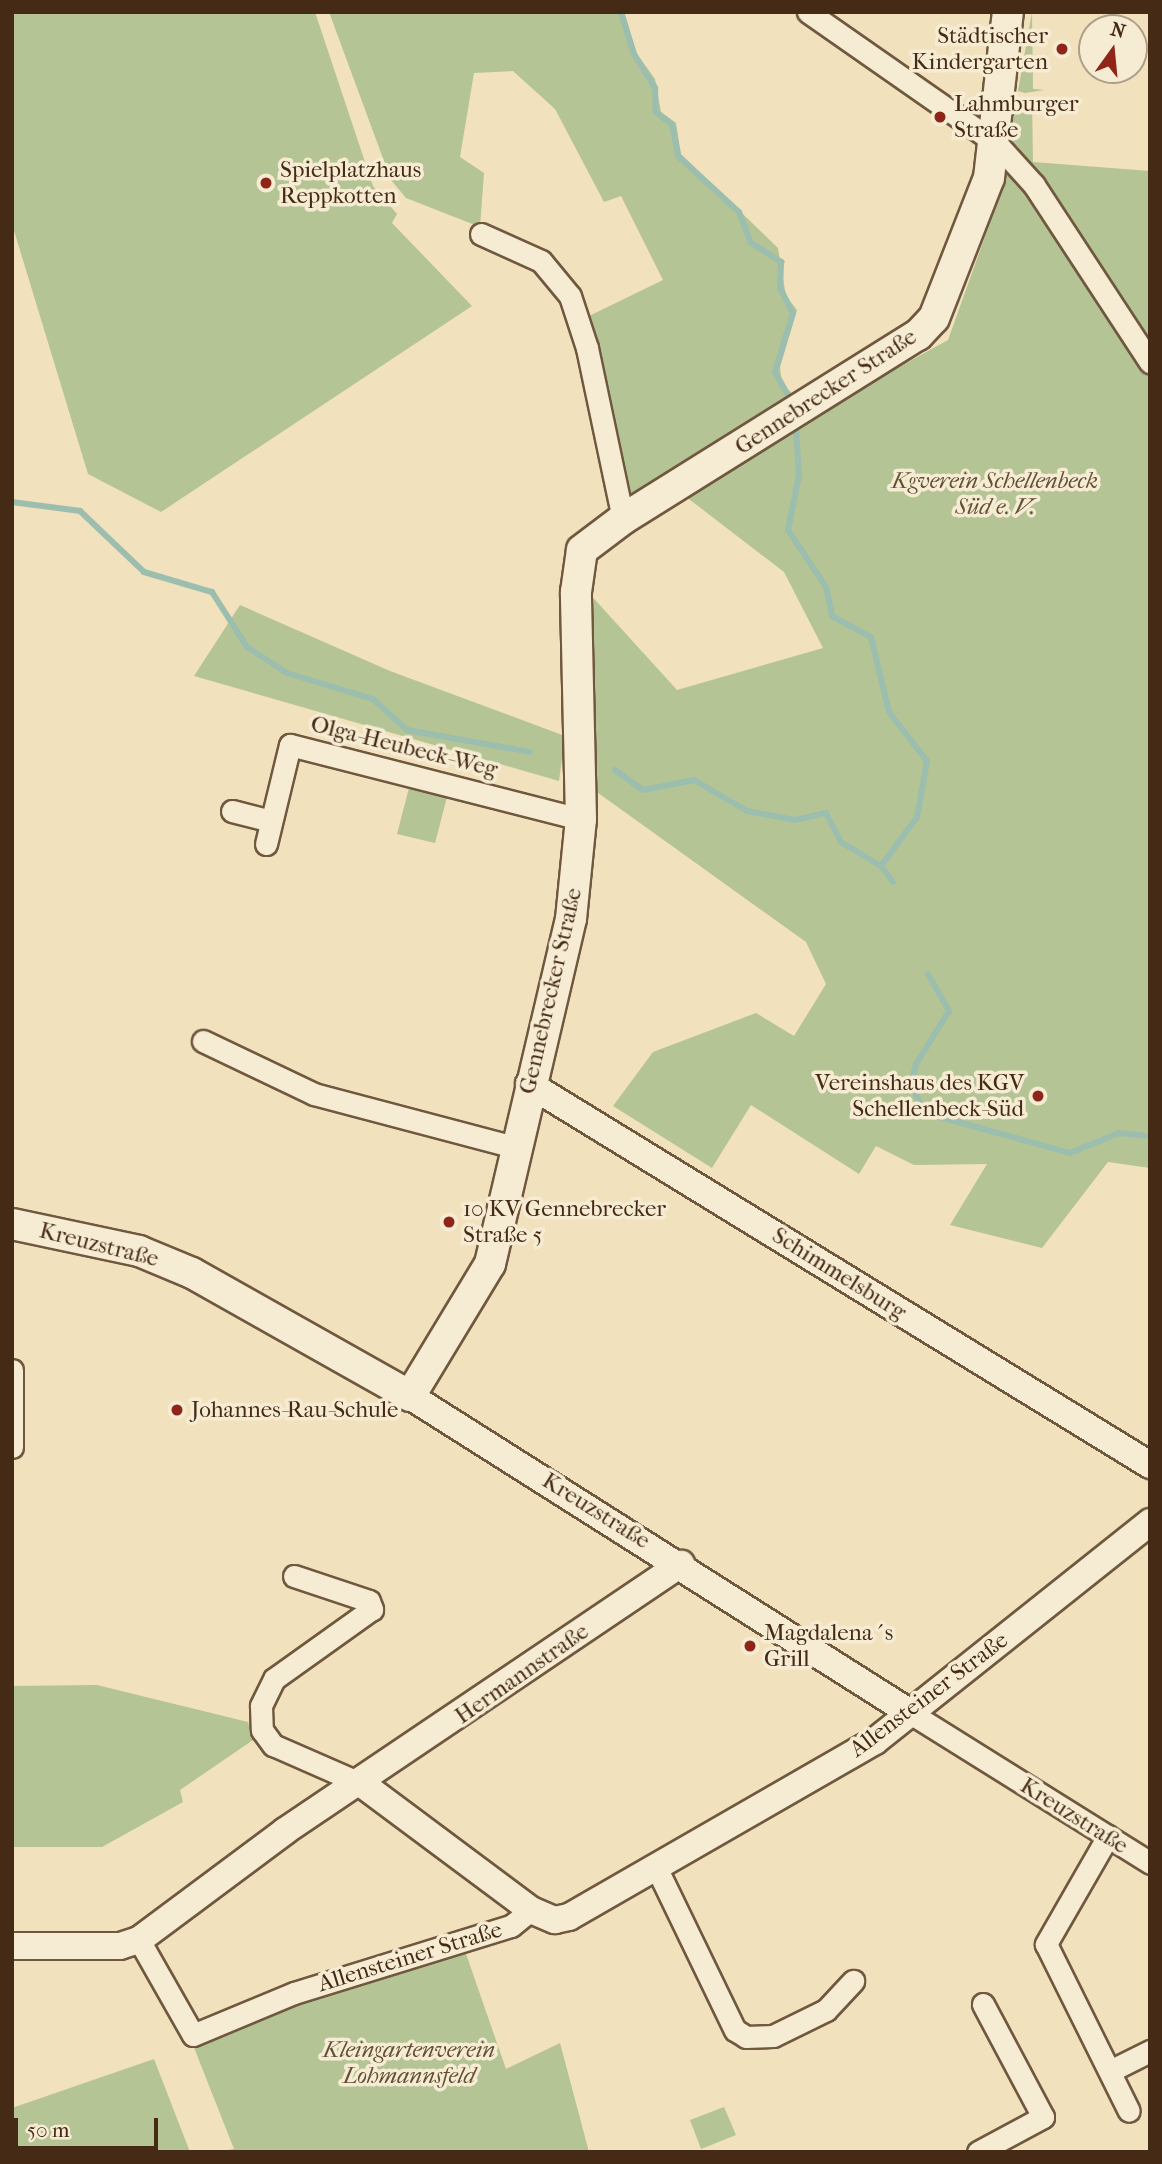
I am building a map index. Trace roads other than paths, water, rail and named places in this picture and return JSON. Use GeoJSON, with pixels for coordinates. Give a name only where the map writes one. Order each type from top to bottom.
{"type":"FeatureCollection","features":[{"type":"Feature","properties":{"kind":"main road","name":"Gennebrecker Straße"},"geometry":{"type":"LineString","coordinates":[[410,1396],[481,1287],[528,1084],[571,919],[581,819],[577,568],[586,545],[623,519],[918,335],[943,302],[997,144],[1008,12]]}},
{"type":"Feature","properties":{"kind":"main road","name":"Kreuzstraße"},"geometry":{"type":"LineString","coordinates":[[12,1224],[139,1251],[192,1273],[410,1396]]}},
{"type":"Feature","properties":{"kind":"street"},"geometry":{"type":"LineString","coordinates":[[808,12],[997,144],[1034,186],[1150,362]]}},
{"type":"Feature","properties":{"kind":"street"},"geometry":{"type":"LineString","coordinates":[[481,234],[541,261],[570,296],[587,348],[623,519]]}},
{"type":"Feature","properties":{"kind":"street","name":"Olga-Heubeck-Weg"},"geometry":{"type":"LineString","coordinates":[[266,844],[290,745],[581,819]]}},
{"type":"Feature","properties":{"kind":"street"},"geometry":{"type":"LineString","coordinates":[[232,811],[271,821]]}},
{"type":"Feature","properties":{"kind":"street"},"geometry":{"type":"LineString","coordinates":[[203,1041],[314,1094],[514,1147]]}},
{"type":"Feature","properties":{"kind":"street","name":"Schimmelsburg"},"geometry":{"type":"LineString","coordinates":[[528,1084],[1150,1465]]}},
{"type":"Feature","properties":{"kind":"street"},"geometry":{"type":"LineString","coordinates":[[12,1370],[13,1438]]}},
{"type":"Feature","properties":{"kind":"street","name":"Kreuzstraße"},"geometry":{"type":"LineString","coordinates":[[410,1396],[681,1564],[912,1714],[1149,1861]]}},
{"type":"Feature","properties":{"kind":"street","name":"Allensteiner Straße"},"geometry":{"type":"LineString","coordinates":[[139,1940],[192,2035],[294,1993],[511,1926],[531,1910],[555,1920],[569,1917],[657,1869],[912,1714],[1150,1521]]}},
{"type":"Feature","properties":{"kind":"street","name":"Hermannstraße"},"geometry":{"type":"LineString","coordinates":[[12,1946],[120,1946],[139,1940],[285,1831],[362,1784],[681,1564]]}},
{"type":"Feature","properties":{"kind":"street"},"geometry":{"type":"LineString","coordinates":[[294,1576],[369,1601],[372,1609],[274,1679],[258,1721],[274,1745],[362,1784],[531,1910]]}},
{"type":"Feature","properties":{"kind":"street"},"geometry":{"type":"LineString","coordinates":[[1108,1836],[1046,1944],[1129,2110]]}},
{"type":"Feature","properties":{"kind":"street"},"geometry":{"type":"LineString","coordinates":[[657,1869],[735,2030],[746,2037],[773,2036],[826,2010],[853,1981]]}},
{"type":"Feature","properties":{"kind":"street"},"geometry":{"type":"LineString","coordinates":[[978,2152],[1043,2116],[983,2004]]}},
{"type":"Feature","properties":{"kind":"street"},"geometry":{"type":"LineString","coordinates":[[1110,2071],[1150,2051]]}},
{"type":"Feature","properties":{"kind":"waterway"},"geometry":{"type":"LineString","coordinates":[[621,12],[634,54],[655,88],[656,112],[672,124],[678,156],[739,212],[751,243],[781,262],[780,288],[793,313],[775,372],[788,395]]}},
{"type":"Feature","properties":{"kind":"waterway"},"geometry":{"type":"LineString","coordinates":[[796,429],[799,475],[788,530],[826,587],[832,616],[871,637],[889,712],[927,761],[917,817],[881,866],[893,882]]}},
{"type":"Feature","properties":{"kind":"waterway"},"geometry":{"type":"LineString","coordinates":[[12,502],[80,511],[144,572],[212,592],[247,647],[287,673],[373,699],[407,730],[530,752]]}},
{"type":"Feature","properties":{"kind":"waterway"},"geometry":{"type":"LineString","coordinates":[[615,770],[643,790],[694,780],[747,811],[795,820],[826,813],[841,842],[881,866]]}},
{"type":"Feature","properties":{"kind":"waterway"},"geometry":{"type":"LineString","coordinates":[[928,974],[949,1011],[916,1064],[911,1085],[925,1113],[1070,1153],[1119,1133],[1150,1136]]}},
{"type":"Feature","properties":{"kind":"place","name":"Städtischer Kindergarten"},"geometry":{"type":"Point","coordinates":[1062,49]}},
{"type":"Feature","properties":{"kind":"place","name":"Lahmburger Straße"},"geometry":{"type":"Point","coordinates":[940,117]}},
{"type":"Feature","properties":{"kind":"place","name":"Spielplatzhaus Reppkotten"},"geometry":{"type":"Point","coordinates":[266,183]}},
{"type":"Feature","properties":{"kind":"place","name":"Vereinshaus des KGV Schellenbeck-Süd"},"geometry":{"type":"Point","coordinates":[1038,1096]}},
{"type":"Feature","properties":{"kind":"place","name":"10 KV Gennebrecker Straße 5"},"geometry":{"type":"Point","coordinates":[449,1222]}},
{"type":"Feature","properties":{"kind":"place","name":"Johannes-Rau-Schule"},"geometry":{"type":"Point","coordinates":[177,1410]}},
{"type":"Feature","properties":{"kind":"place","name":"Magdalena´s Grill"},"geometry":{"type":"Point","coordinates":[750,1646]}},
{"type":"Feature","properties":{"kind":"park label","name":"Kgverein Schellenbeck Süd e. V."},"geometry":{"type":"Point","coordinates":[995,494]}},
{"type":"Feature","properties":{"kind":"park label","name":"Kleingartenverein Lohmannsfeld"},"geometry":{"type":"Point","coordinates":[409,2063]}}]}
